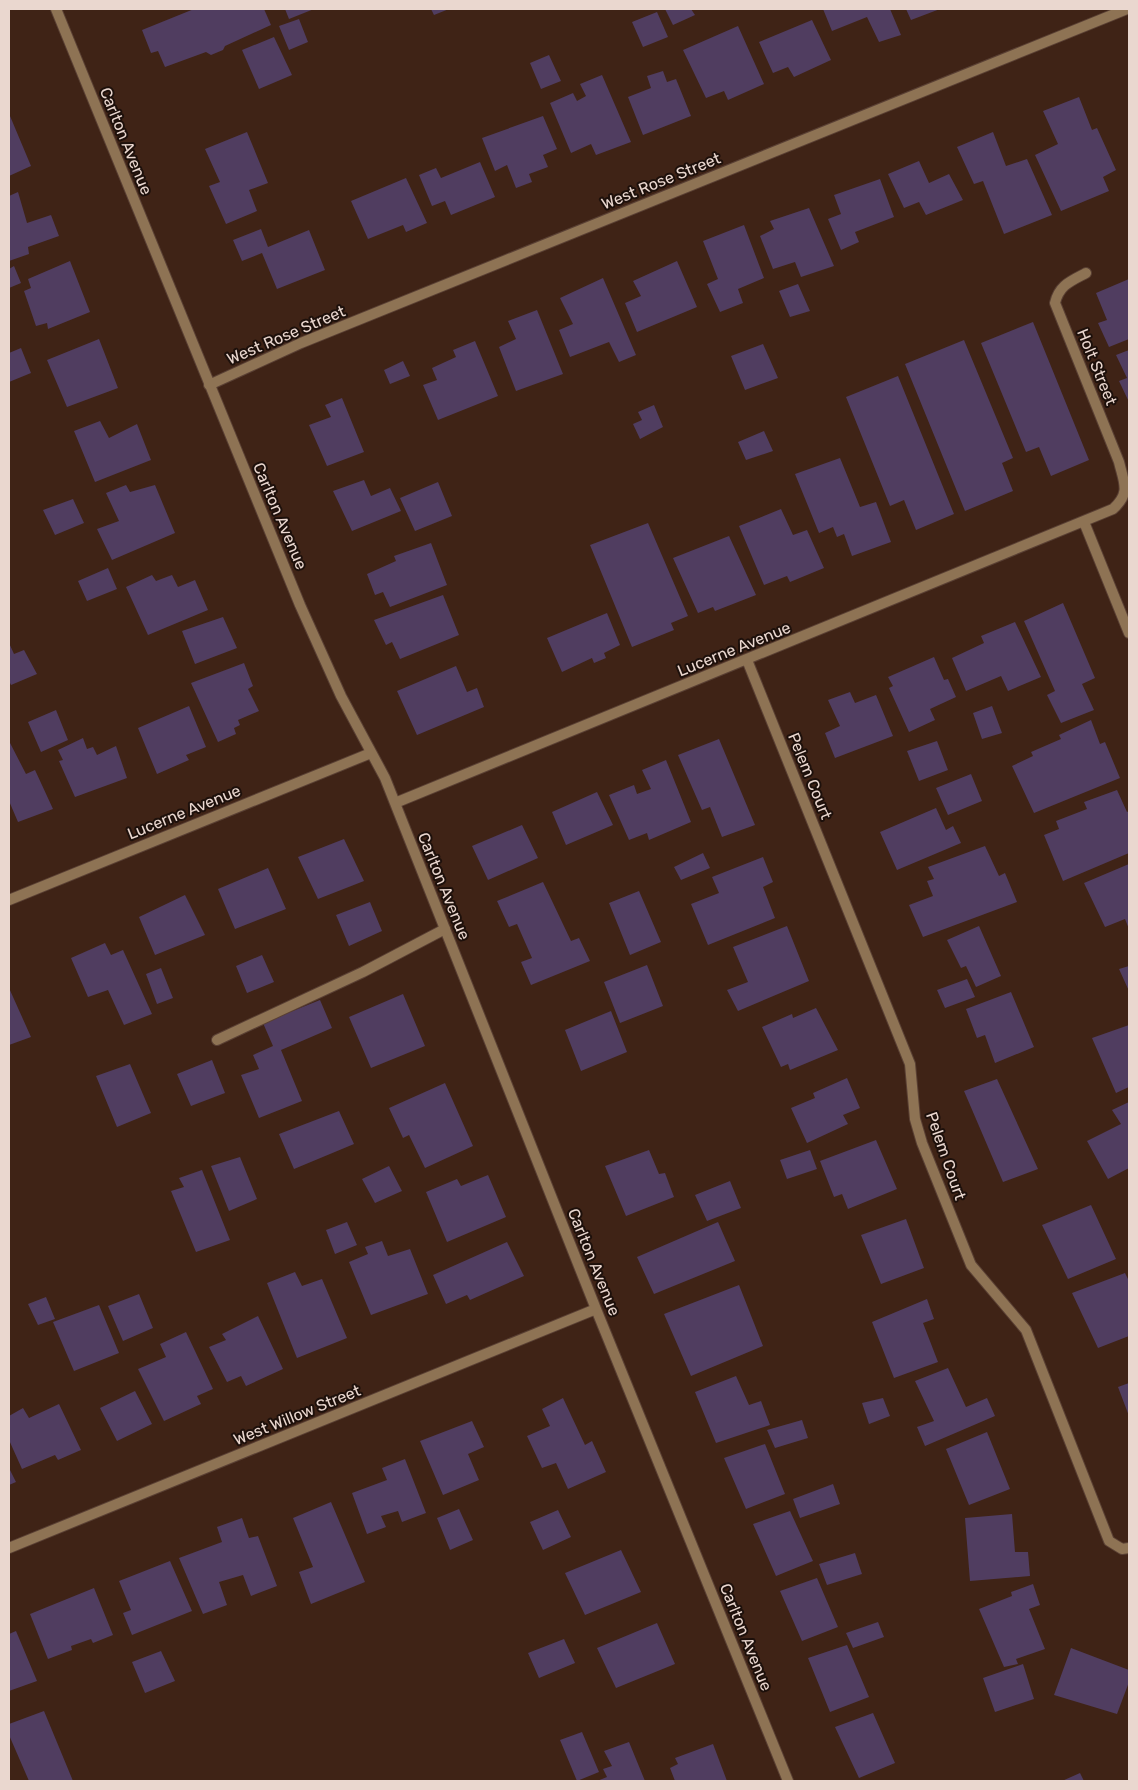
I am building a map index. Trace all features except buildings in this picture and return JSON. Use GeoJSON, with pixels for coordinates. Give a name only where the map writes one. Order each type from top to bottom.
{"type":"FeatureCollection","features":[{"type":"Feature","properties":{"kind":"street","name":"Carlton Avenue"},"geometry":{"type":"LineString","coordinates":[[56,9],[300,605],[395,803],[596,1309],[788,1781]]}},
{"type":"Feature","properties":{"kind":"street","name":"West Rose Street"},"geometry":{"type":"LineString","coordinates":[[209,385],[301,343],[1126,9]]}},
{"type":"Feature","properties":{"kind":"street","name":"Holt Street"},"geometry":{"type":"LineString","coordinates":[[1084,522],[1113,509],[1120,503],[1126,489],[1119,462],[1055,304],[1057,294],[1063,285],[1086,273]]}},
{"type":"Feature","properties":{"kind":"street"},"geometry":{"type":"LineString","coordinates":[[1084,522],[1129,633]]}},
{"type":"Feature","properties":{"kind":"street","name":"Lucerne Avenue"},"geometry":{"type":"LineString","coordinates":[[395,803],[1084,522]]}},
{"type":"Feature","properties":{"kind":"street","name":"Pelem Court"},"geometry":{"type":"LineString","coordinates":[[748,660],[910,1064],[915,1119],[922,1143],[971,1265],[1026,1330],[1109,1540],[1122,1549],[1129,1548]]}},
{"type":"Feature","properties":{"kind":"street","name":"Lucerne Avenue"},"geometry":{"type":"LineString","coordinates":[[9,900],[372,753]]}},
{"type":"Feature","properties":{"kind":"street"},"geometry":{"type":"LineString","coordinates":[[217,1040],[363,972],[445,929]]}},
{"type":"Feature","properties":{"kind":"street","name":"West Willow Street"},"geometry":{"type":"LineString","coordinates":[[9,1548],[596,1309]]}}]}
